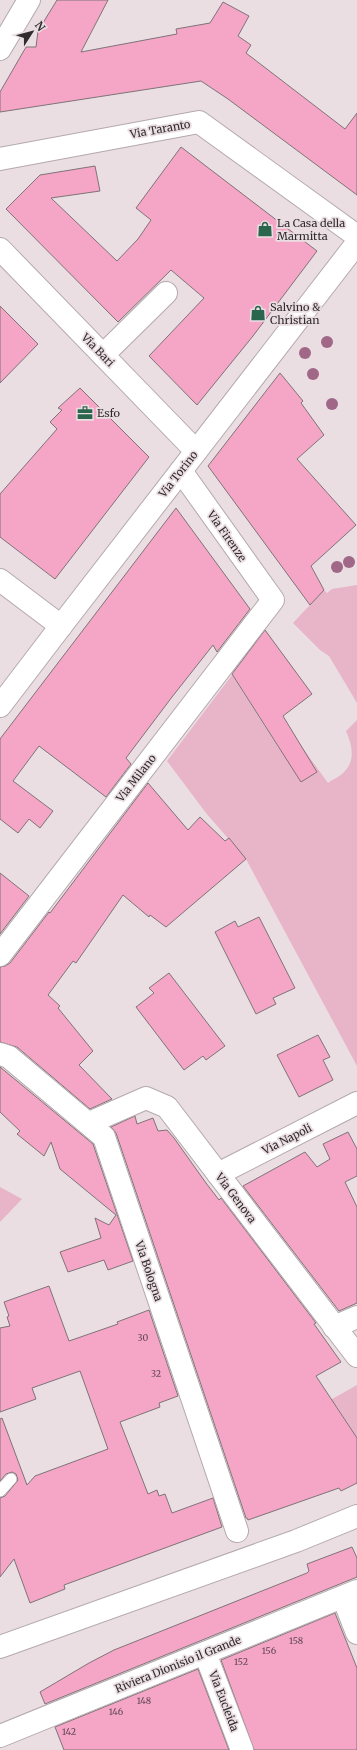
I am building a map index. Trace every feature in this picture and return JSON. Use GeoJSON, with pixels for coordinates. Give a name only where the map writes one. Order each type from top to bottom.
{"type":"FeatureCollection","features":[{"type":"Feature","properties":{"kind":"street"},"geometry":{"type":"LineString","coordinates":[[0,49],[29,0]]}},
{"type":"Feature","properties":{"kind":"street","name":"Via Taranto"},"geometry":{"type":"LineString","coordinates":[[0,159],[199,122],[357,236]]}},
{"type":"Feature","properties":{"kind":"street","name":"Via Torino"},"geometry":{"type":"LineString","coordinates":[[0,706],[357,243]]}},
{"type":"Feature","properties":{"kind":"street","name":"Via Bari"},"geometry":{"type":"LineString","coordinates":[[0,249],[196,451]]}},
{"type":"Feature","properties":{"kind":"street"},"geometry":{"type":"LineString","coordinates":[[103,355],[166,293]]}},
{"type":"Feature","properties":{"kind":"street","name":"Via Firenze"},"geometry":{"type":"LineString","coordinates":[[180,471],[273,600]]}},
{"type":"Feature","properties":{"kind":"street"},"geometry":{"type":"LineString","coordinates":[[0,580],[61,626]]}},
{"type":"Feature","properties":{"kind":"street","name":"Via Milano"},"geometry":{"type":"LineString","coordinates":[[0,955],[273,600]]}},
{"type":"Feature","properties":{"kind":"street","name":"Via Bologna"},"geometry":{"type":"LineString","coordinates":[[0,1054],[9,1057],[104,1137],[237,1531]]}},
{"type":"Feature","properties":{"kind":"street","name":"Via Genova"},"geometry":{"type":"LineString","coordinates":[[89,1123],[146,1098],[167,1107],[357,1356]]}},
{"type":"Feature","properties":{"kind":"street","name":"Via Napoli"},"geometry":{"type":"LineString","coordinates":[[218,1174],[357,1104]]}},
{"type":"Feature","properties":{"kind":"street"},"geometry":{"type":"LineString","coordinates":[[334,1327],[357,1317]]}},
{"type":"Feature","properties":{"kind":"street"},"geometry":{"type":"LineString","coordinates":[[0,1647],[296,1541],[357,1516]]}},
{"type":"Feature","properties":{"kind":"street"},"geometry":{"type":"LineString","coordinates":[[350,1594],[357,1633]]}},
{"type":"Feature","properties":{"kind":"street","name":"Riviera Dionisio il Grande"},"geometry":{"type":"LineString","coordinates":[[0,1736],[350,1594]]}},
{"type":"Feature","properties":{"kind":"street","name":"Via Eucleida"},"geometry":{"type":"LineString","coordinates":[[205,1653],[242,1750]]}},
{"type":"Feature","properties":{"kind":"lane"},"geometry":{"type":"LineString","coordinates":[[0,1491],[10,1479]]}},
{"type":"Feature","properties":{"kind":"shaded area"},"geometry":{"type":"Polygon","coordinates":[[[357,585],[357,703],[329,656],[320,650],[293,623],[324,590],[327,593],[332,589],[357,585]]]}},
{"type":"Feature","properties":{"kind":"shaded area"},"geometry":{"type":"Polygon","coordinates":[[[232,675],[280,750],[297,740],[328,783],[342,774],[348,767],[352,752],[346,731],[357,720],[357,1066],[246,859],[206,813],[167,761],[232,675]]]}},
{"type":"Feature","properties":{"kind":"shaded area"},"geometry":{"type":"Polygon","coordinates":[[[0,1187],[22,1199],[0,1222],[0,1187]]]}},
{"type":"Feature","properties":{"kind":"shaded area"},"geometry":{"type":"Polygon","coordinates":[[[357,1385],[357,1456],[350,1427],[337,1407],[295,1420],[357,1385]]]}},
{"type":"Feature","properties":{"kind":"building"},"geometry":{"type":"Polygon","coordinates":[[[57,0],[108,0],[81,52],[177,34],[176,29],[210,23],[223,2],[249,16],[238,36],[251,45],[246,53],[345,129],[357,113],[357,195],[228,99],[201,81],[0,112],[0,92],[26,47],[36,47],[38,31],[57,0]]]}},
{"type":"Feature","properties":{"kind":"building"},"geometry":{"type":"Polygon","coordinates":[[[181,147],[317,251],[253,336],[197,405],[149,356],[204,298],[171,270],[118,322],[6,209],[40,175],[95,166],[100,191],[51,198],[117,261],[138,239],[151,220],[136,208],[181,147]]]}},
{"type":"Feature","properties":{"kind":"building"},"geometry":{"type":"Polygon","coordinates":[[[0,306],[38,344],[0,383],[0,306]]]}},
{"type":"Feature","properties":{"kind":"building"},"geometry":{"type":"Polygon","coordinates":[[[280,373],[303,401],[301,403],[324,435],[297,459],[356,525],[311,566],[324,590],[310,605],[208,466],[280,373]]]}},
{"type":"Feature","properties":{"kind":"building"},"geometry":{"type":"Polygon","coordinates":[[[80,388],[149,457],[55,579],[0,537],[0,494],[57,429],[50,422],[62,410],[58,408],[80,388]]]}},
{"type":"Feature","properties":{"kind":"building"},"geometry":{"type":"Polygon","coordinates":[[[176,508],[250,609],[217,652],[213,645],[172,697],[126,758],[131,764],[106,797],[39,746],[13,781],[53,811],[40,828],[29,819],[18,833],[0,819],[0,739],[176,508]]]}},
{"type":"Feature","properties":{"kind":"building"},"geometry":{"type":"Polygon","coordinates":[[[265,630],[312,694],[283,716],[317,772],[301,782],[232,674],[265,630]]]}},
{"type":"Feature","properties":{"kind":"building"},"geometry":{"type":"Polygon","coordinates":[[[148,783],[188,830],[200,817],[225,841],[229,838],[246,859],[166,927],[150,915],[149,917],[123,895],[76,963],[73,961],[48,995],[60,1006],[58,1008],[93,1051],[79,1065],[112,1099],[90,1109],[17,1047],[0,1042],[0,967],[10,963],[49,912],[50,913],[148,783]]]}},
{"type":"Feature","properties":{"kind":"building"},"geometry":{"type":"Polygon","coordinates":[[[0,873],[29,896],[0,934],[0,873]]]}},
{"type":"Feature","properties":{"kind":"building"},"geometry":{"type":"Polygon","coordinates":[[[259,917],[295,988],[273,998],[276,1004],[256,1014],[215,932],[235,921],[238,927],[259,917]]]}},
{"type":"Feature","properties":{"kind":"building"},"geometry":{"type":"Polygon","coordinates":[[[169,973],[225,1046],[206,1060],[203,1056],[184,1070],[136,1007],[154,993],[149,988],[169,973]]]}},
{"type":"Feature","properties":{"kind":"building"},"geometry":{"type":"Polygon","coordinates":[[[318,1035],[330,1057],[323,1060],[333,1080],[299,1097],[277,1055],[318,1035]]]}},
{"type":"Feature","properties":{"kind":"building"},"geometry":{"type":"Polygon","coordinates":[[[0,1067],[93,1144],[133,1261],[108,1270],[104,1260],[68,1272],[60,1252],[101,1238],[95,1218],[109,1225],[116,1215],[60,1169],[51,1142],[44,1156],[17,1134],[20,1131],[0,1112],[0,1067]]]}},
{"type":"Feature","properties":{"kind":"building"},"geometry":{"type":"Polygon","coordinates":[[[135,1116],[137,1124],[153,1118],[158,1131],[167,1130],[174,1138],[219,1200],[221,1198],[316,1323],[314,1324],[341,1362],[316,1376],[357,1438],[357,1483],[341,1491],[339,1488],[248,1520],[246,1518],[116,1133],[111,1127],[135,1116]]]}},
{"type":"Feature","properties":{"kind":"building"},"geometry":{"type":"Polygon","coordinates":[[[348,1132],[357,1149],[357,1176],[345,1182],[357,1207],[357,1303],[339,1311],[243,1186],[305,1152],[317,1167],[330,1159],[323,1144],[348,1132]]]}},
{"type":"Feature","properties":{"kind":"building"},"geometry":{"type":"Polygon","coordinates":[[[49,1286],[69,1341],[118,1324],[117,1322],[149,1310],[178,1396],[159,1403],[160,1407],[120,1422],[148,1494],[157,1490],[159,1496],[165,1494],[172,1513],[213,1498],[222,1527],[64,1585],[65,1589],[30,1603],[14,1559],[0,1577],[0,1498],[5,1496],[18,1480],[16,1474],[12,1472],[6,1474],[0,1481],[0,1419],[2,1418],[27,1485],[35,1476],[108,1449],[80,1371],[32,1388],[36,1399],[0,1412],[0,1328],[10,1326],[7,1317],[9,1316],[4,1302],[49,1286]]]}},
{"type":"Feature","properties":{"kind":"building"},"geometry":{"type":"Polygon","coordinates":[[[352,1547],[357,1558],[357,1577],[45,1704],[40,1692],[114,1650],[307,1573],[309,1571],[307,1564],[352,1547]]]}},
{"type":"Feature","properties":{"kind":"building"},"geometry":{"type":"Polygon","coordinates":[[[335,1613],[357,1668],[357,1750],[254,1750],[221,1660],[335,1613]]]}},
{"type":"Feature","properties":{"kind":"building"},"geometry":{"type":"Polygon","coordinates":[[[198,1669],[229,1750],[64,1750],[55,1727],[198,1669]]]}},
{"type":"Feature","properties":{"kind":"place","name":"La Casa della Marmitta"},"geometry":{"type":"Point","coordinates":[265,229]}},
{"type":"Feature","properties":{"kind":"place","name":"Salvino & Christian"},"geometry":{"type":"Point","coordinates":[258,313]}},
{"type":"Feature","properties":{"kind":"place","name":"Esfo"},"geometry":{"type":"Point","coordinates":[85,413]}}]}
